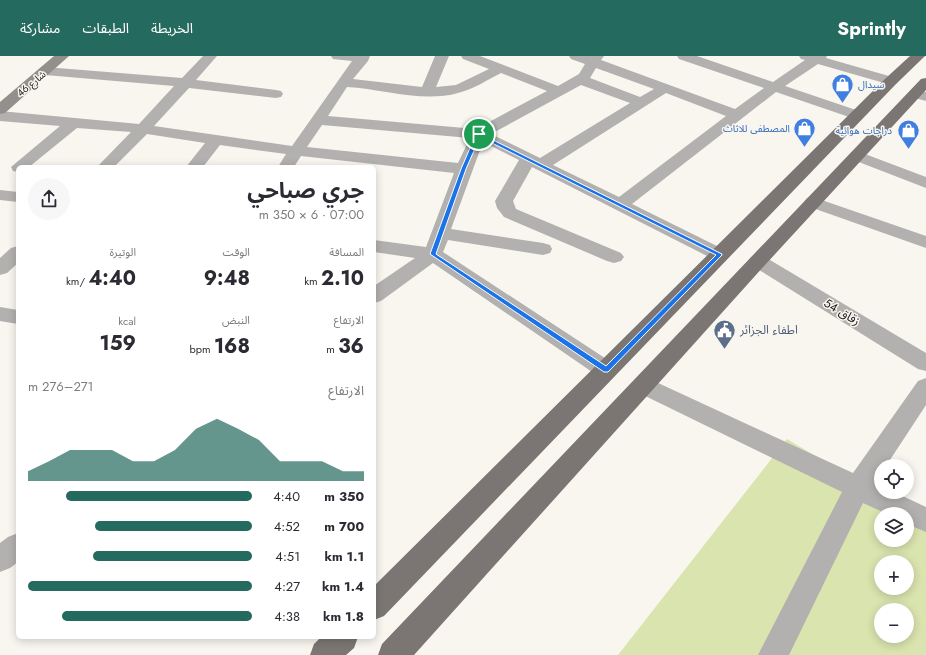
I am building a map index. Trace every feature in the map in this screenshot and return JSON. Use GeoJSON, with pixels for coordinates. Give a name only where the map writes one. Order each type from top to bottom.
{"type":"FeatureCollection","features":[{"type":"Feature","properties":{"kind":"main road","name":"شارع 46"},"geometry":{"type":"LineString","coordinates":[[0,110],[62,56]]}},
{"type":"Feature","properties":{"kind":"main road"},"geometry":{"type":"LineString","coordinates":[[376,604],[857,115],[918,56]]}},
{"type":"Feature","properties":{"kind":"main road"},"geometry":{"type":"LineString","coordinates":[[393,655],[758,260],[857,156],[923,91]]}},
{"type":"Feature","properties":{"kind":"main road"},"geometry":{"type":"LineString","coordinates":[[325,655],[341,639]]}},
{"type":"Feature","properties":{"kind":"street"},"geometry":{"type":"LineString","coordinates":[[107,165],[143,129],[210,56]]}},
{"type":"Feature","properties":{"kind":"street"},"geometry":{"type":"LineString","coordinates":[[338,56],[363,57]]}},
{"type":"Feature","properties":{"kind":"street"},"geometry":{"type":"LineString","coordinates":[[427,91],[442,56]]}},
{"type":"Feature","properties":{"kind":"street"},"geometry":{"type":"LineString","coordinates":[[468,56],[558,91]]}},
{"type":"Feature","properties":{"kind":"street"},"geometry":{"type":"LineString","coordinates":[[576,56],[595,59],[665,88],[737,115]]}},
{"type":"Feature","properties":{"kind":"street"},"geometry":{"type":"LineString","coordinates":[[684,56],[857,115]]}},
{"type":"Feature","properties":{"kind":"street"},"geometry":{"type":"LineString","coordinates":[[287,165],[343,83],[363,57]]}},
{"type":"Feature","properties":{"kind":"street"},"geometry":{"type":"LineString","coordinates":[[620,205],[814,57],[891,81]]}},
{"type":"Feature","properties":{"kind":"street"},"geometry":{"type":"LineString","coordinates":[[376,295],[433,254],[464,169],[479,134],[584,77],[595,59]]}},
{"type":"Feature","properties":{"kind":"street"},"geometry":{"type":"LineString","coordinates":[[343,83],[427,91],[448,91],[458,88],[498,68]]}},
{"type":"Feature","properties":{"kind":"street"},"geometry":{"type":"LineString","coordinates":[[45,72],[185,84],[276,94]]}},
{"type":"Feature","properties":{"kind":"street"},"geometry":{"type":"LineString","coordinates":[[579,80],[642,102]]}},
{"type":"Feature","properties":{"kind":"street"},"geometry":{"type":"LineString","coordinates":[[614,257],[510,213],[506,208],[504,201],[534,162],[665,88]]}},
{"type":"Feature","properties":{"kind":"street"},"geometry":{"type":"LineString","coordinates":[[0,116],[143,129],[296,151],[377,165],[464,169]]}},
{"type":"Feature","properties":{"kind":"street"},"geometry":{"type":"LineString","coordinates":[[319,120],[479,134],[720,255]]}},
{"type":"Feature","properties":{"kind":"street"},"geometry":{"type":"LineString","coordinates":[[21,165],[73,123]]}},
{"type":"Feature","properties":{"kind":"street"},"geometry":{"type":"LineString","coordinates":[[196,165],[216,140]]}},
{"type":"Feature","properties":{"kind":"street"},"geometry":{"type":"LineString","coordinates":[[857,156],[926,183]]}},
{"type":"Feature","properties":{"kind":"street"},"geometry":{"type":"LineString","coordinates":[[0,195],[16,197]]}},
{"type":"Feature","properties":{"kind":"street"},"geometry":{"type":"LineString","coordinates":[[813,202],[926,242]]}},
{"type":"Feature","properties":{"kind":"street"},"geometry":{"type":"LineString","coordinates":[[441,233],[543,249]]}},
{"type":"Feature","properties":{"kind":"street"},"geometry":{"type":"LineString","coordinates":[[376,246],[433,254],[606,370]]}},
{"type":"Feature","properties":{"kind":"street"},"geometry":{"type":"LineString","coordinates":[[0,269],[16,254]]}},
{"type":"Feature","properties":{"kind":"street","name":"زقاق 54"},"geometry":{"type":"LineString","coordinates":[[758,260],[926,363]]}},
{"type":"Feature","properties":{"kind":"street"},"geometry":{"type":"LineString","coordinates":[[0,314],[16,317]]}},
{"type":"Feature","properties":{"kind":"street"},"geometry":{"type":"LineString","coordinates":[[643,385],[926,520]]}},
{"type":"Feature","properties":{"kind":"street"},"geometry":{"type":"LineString","coordinates":[[774,655],[858,487],[926,387]]}},
{"type":"Feature","properties":{"kind":"street"},"geometry":{"type":"LineString","coordinates":[[0,559],[16,547]]}},
{"type":"Feature","properties":{"kind":"green space"},"geometry":{"type":"Polygon","coordinates":[[[787,439],[874,491],[874,499],[887,499],[901,507],[874,507],[874,547],[914,547],[914,515],[926,522],[926,655],[618,655],[787,439]]]}},
{"type":"Feature","properties":{"kind":"place","name":"سيدال"},"geometry":{"type":"Point","coordinates":[843,104]}},
{"type":"Feature","properties":{"kind":"place","name":"المصطفى للاثاث"},"geometry":{"type":"Point","coordinates":[805,148]}},
{"type":"Feature","properties":{"kind":"place","name":"دراجات هوائية"},"geometry":{"type":"Point","coordinates":[908,150]}},
{"type":"Feature","properties":{"kind":"place","name":"اطفاء الجزائر"},"geometry":{"type":"Point","coordinates":[725,350]}},
{"type":"Feature","properties":{"kind":"route"},"geometry":{"type":"LineString","coordinates":[[479,134],[720,255],[606,370],[433,254],[464,169],[479,134]]}}]}
